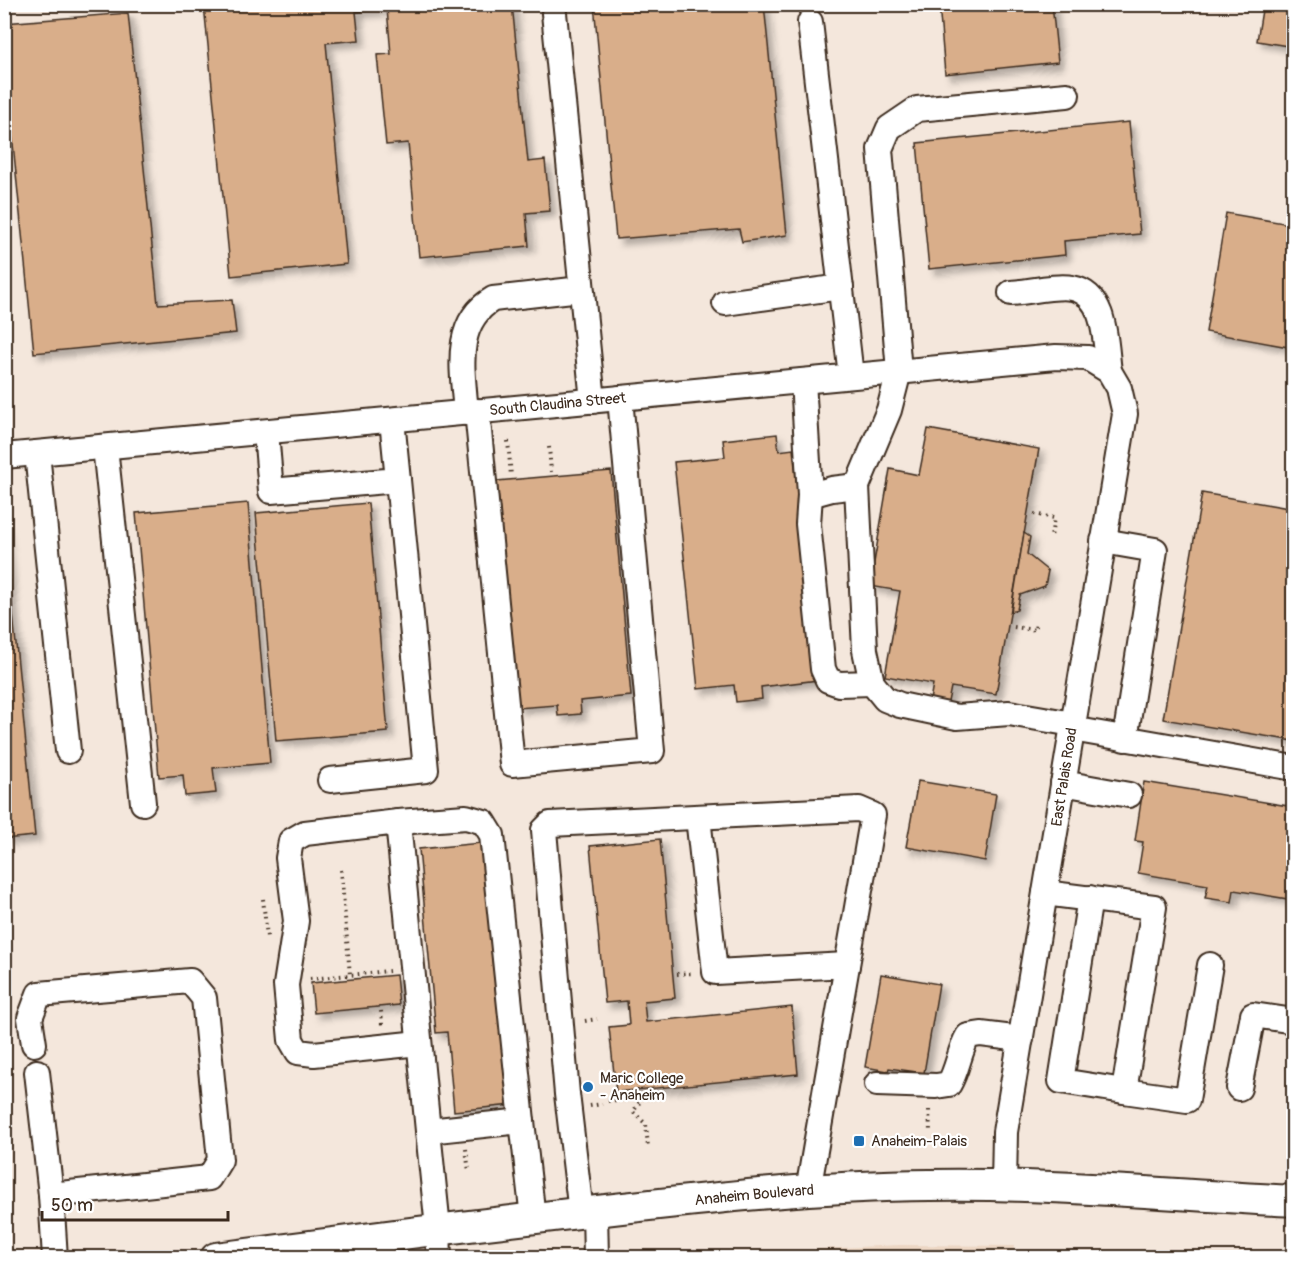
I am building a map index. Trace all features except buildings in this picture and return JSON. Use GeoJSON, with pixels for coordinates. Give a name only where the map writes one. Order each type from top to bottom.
{"type":"FeatureCollection","features":[{"type":"Feature","properties":{"kind":"main road","name":"Anaheim Boulevard"},"geometry":{"type":"LineString","coordinates":[[235,1256],[439,1243],[533,1218],[807,1191],[929,1185],[1004,1186],[1293,1201]]}},
{"type":"Feature","properties":{"kind":"street"},"geometry":{"type":"LineString","coordinates":[[554,13],[593,401]]}},
{"type":"Feature","properties":{"kind":"street"},"geometry":{"type":"LineString","coordinates":[[810,22],[851,376]]}},
{"type":"Feature","properties":{"kind":"street"},"geometry":{"type":"LineString","coordinates":[[1066,94],[917,109],[889,128],[880,149],[899,371],[889,410],[857,486],[865,650],[872,683],[885,699],[900,705],[957,717],[1009,713],[1125,739],[1293,768]]}},
{"type":"Feature","properties":{"kind":"street"},"geometry":{"type":"LineString","coordinates":[[725,303],[841,287]]}},
{"type":"Feature","properties":{"kind":"street","name":"East Palais Road"},"geometry":{"type":"LineString","coordinates":[[1004,1186],[1005,1131],[1125,414],[1119,388],[1109,371],[1104,328],[1099,312],[1085,291],[1070,287],[1011,293]]}},
{"type":"Feature","properties":{"kind":"street"},"geometry":{"type":"LineString","coordinates":[[581,289],[493,299],[481,306],[468,326],[464,342],[462,361],[472,412],[512,764],[652,751],[620,398]]}},
{"type":"Feature","properties":{"kind":"street","name":"South Claudina Street"},"geometry":{"type":"LineString","coordinates":[[4,456],[1056,357],[1088,358],[1109,371]]}},
{"type":"Feature","properties":{"kind":"street"},"geometry":{"type":"LineString","coordinates":[[802,381],[810,495],[808,524],[823,669],[828,680],[839,684],[872,683]]}},
{"type":"Feature","properties":{"kind":"street"},"geometry":{"type":"LineString","coordinates":[[330,780],[426,770],[392,420]]}},
{"type":"Feature","properties":{"kind":"street"},"geometry":{"type":"LineString","coordinates":[[266,432],[271,491],[398,480]]}},
{"type":"Feature","properties":{"kind":"street"},"geometry":{"type":"LineString","coordinates":[[105,447],[143,803]]}},
{"type":"Feature","properties":{"kind":"street"},"geometry":{"type":"LineString","coordinates":[[37,453],[68,751]]}},
{"type":"Feature","properties":{"kind":"street"},"geometry":{"type":"LineString","coordinates":[[810,495],[857,486]]}},
{"type":"Feature","properties":{"kind":"street"},"geometry":{"type":"LineString","coordinates":[[1103,541],[1155,550],[1125,739]]}},
{"type":"Feature","properties":{"kind":"street"},"geometry":{"type":"LineString","coordinates":[[1063,783],[1129,795]]}},
{"type":"Feature","properties":{"kind":"street"},"geometry":{"type":"LineString","coordinates":[[596,1257],[567,1094],[544,830],[550,824],[859,809],[873,815],[807,1191]]}},
{"type":"Feature","properties":{"kind":"street"},"geometry":{"type":"LineString","coordinates":[[419,1043],[314,1054],[298,1052],[291,1040],[286,985],[296,921],[288,858],[291,841],[304,833],[466,817],[484,822],[492,835],[533,1218]]}},
{"type":"Feature","properties":{"kind":"street"},"geometry":{"type":"LineString","coordinates":[[698,817],[715,972],[847,965]]}},
{"type":"Feature","properties":{"kind":"street"},"geometry":{"type":"LineString","coordinates":[[398,822],[439,1243]]}},
{"type":"Feature","properties":{"kind":"street"},"geometry":{"type":"LineString","coordinates":[[1045,892],[1154,907],[1124,1091]]}},
{"type":"Feature","properties":{"kind":"street"},"geometry":{"type":"LineString","coordinates":[[1090,898],[1061,1081],[1187,1100],[1210,965]]}},
{"type":"Feature","properties":{"kind":"street"},"geometry":{"type":"LineString","coordinates":[[34,1044],[30,1018],[39,994],[190,981],[204,998],[220,1160],[209,1178],[51,1195]]}},
{"type":"Feature","properties":{"kind":"street"},"geometry":{"type":"LineString","coordinates":[[1239,1088],[1253,1015],[1293,1021]]}},
{"type":"Feature","properties":{"kind":"street"},"geometry":{"type":"LineString","coordinates":[[876,1084],[936,1086],[949,1084],[956,1073],[961,1048],[968,1036],[981,1034],[1021,1039]]}},
{"type":"Feature","properties":{"kind":"street"},"geometry":{"type":"LineString","coordinates":[[37,1072],[51,1195],[55,1257]]}},
{"type":"Feature","properties":{"kind":"street"},"geometry":{"type":"LineString","coordinates":[[428,1131],[522,1121]]}},
{"type":"Feature","properties":{"kind":"path"},"geometry":{"type":"LineString","coordinates":[[508,441],[512,476]]}},
{"type":"Feature","properties":{"kind":"path"},"geometry":{"type":"LineString","coordinates":[[549,447],[551,472]]}},
{"type":"Feature","properties":{"kind":"path"},"geometry":{"type":"LineString","coordinates":[[1034,514],[1054,518],[1051,537]]}},
{"type":"Feature","properties":{"kind":"path"},"geometry":{"type":"LineString","coordinates":[[1014,627],[1035,630],[1036,622]]}},
{"type":"Feature","properties":{"kind":"path"},"geometry":{"type":"LineString","coordinates":[[341,870],[350,975]]}},
{"type":"Feature","properties":{"kind":"path"},"geometry":{"type":"LineString","coordinates":[[310,979],[398,970]]}},
{"type":"Feature","properties":{"kind":"path"},"geometry":{"type":"LineString","coordinates":[[608,1101],[643,1097],[633,1112],[646,1124],[648,1148]]}},
{"type":"Feature","properties":{"kind":"path"},"geometry":{"type":"LineString","coordinates":[[930,1119],[930,1131]]}},
{"type":"Feature","properties":{"kind":"path"},"geometry":{"type":"LineString","coordinates":[[465,1142],[469,1172]]}},
{"type":"Feature","properties":{"kind":"shaded area"},"geometry":{"type":"Polygon","coordinates":[[[899,1245],[1014,1246],[1012,1257],[816,1258],[818,1249],[899,1245]]]}},
{"type":"Feature","properties":{"kind":"place","name":"Maric College - Anaheim"},"geometry":{"type":"Point","coordinates":[588,1087]}},
{"type":"Feature","properties":{"kind":"place","name":"Anaheim-Palais"},"geometry":{"type":"Point","coordinates":[859,1141]}}]}
